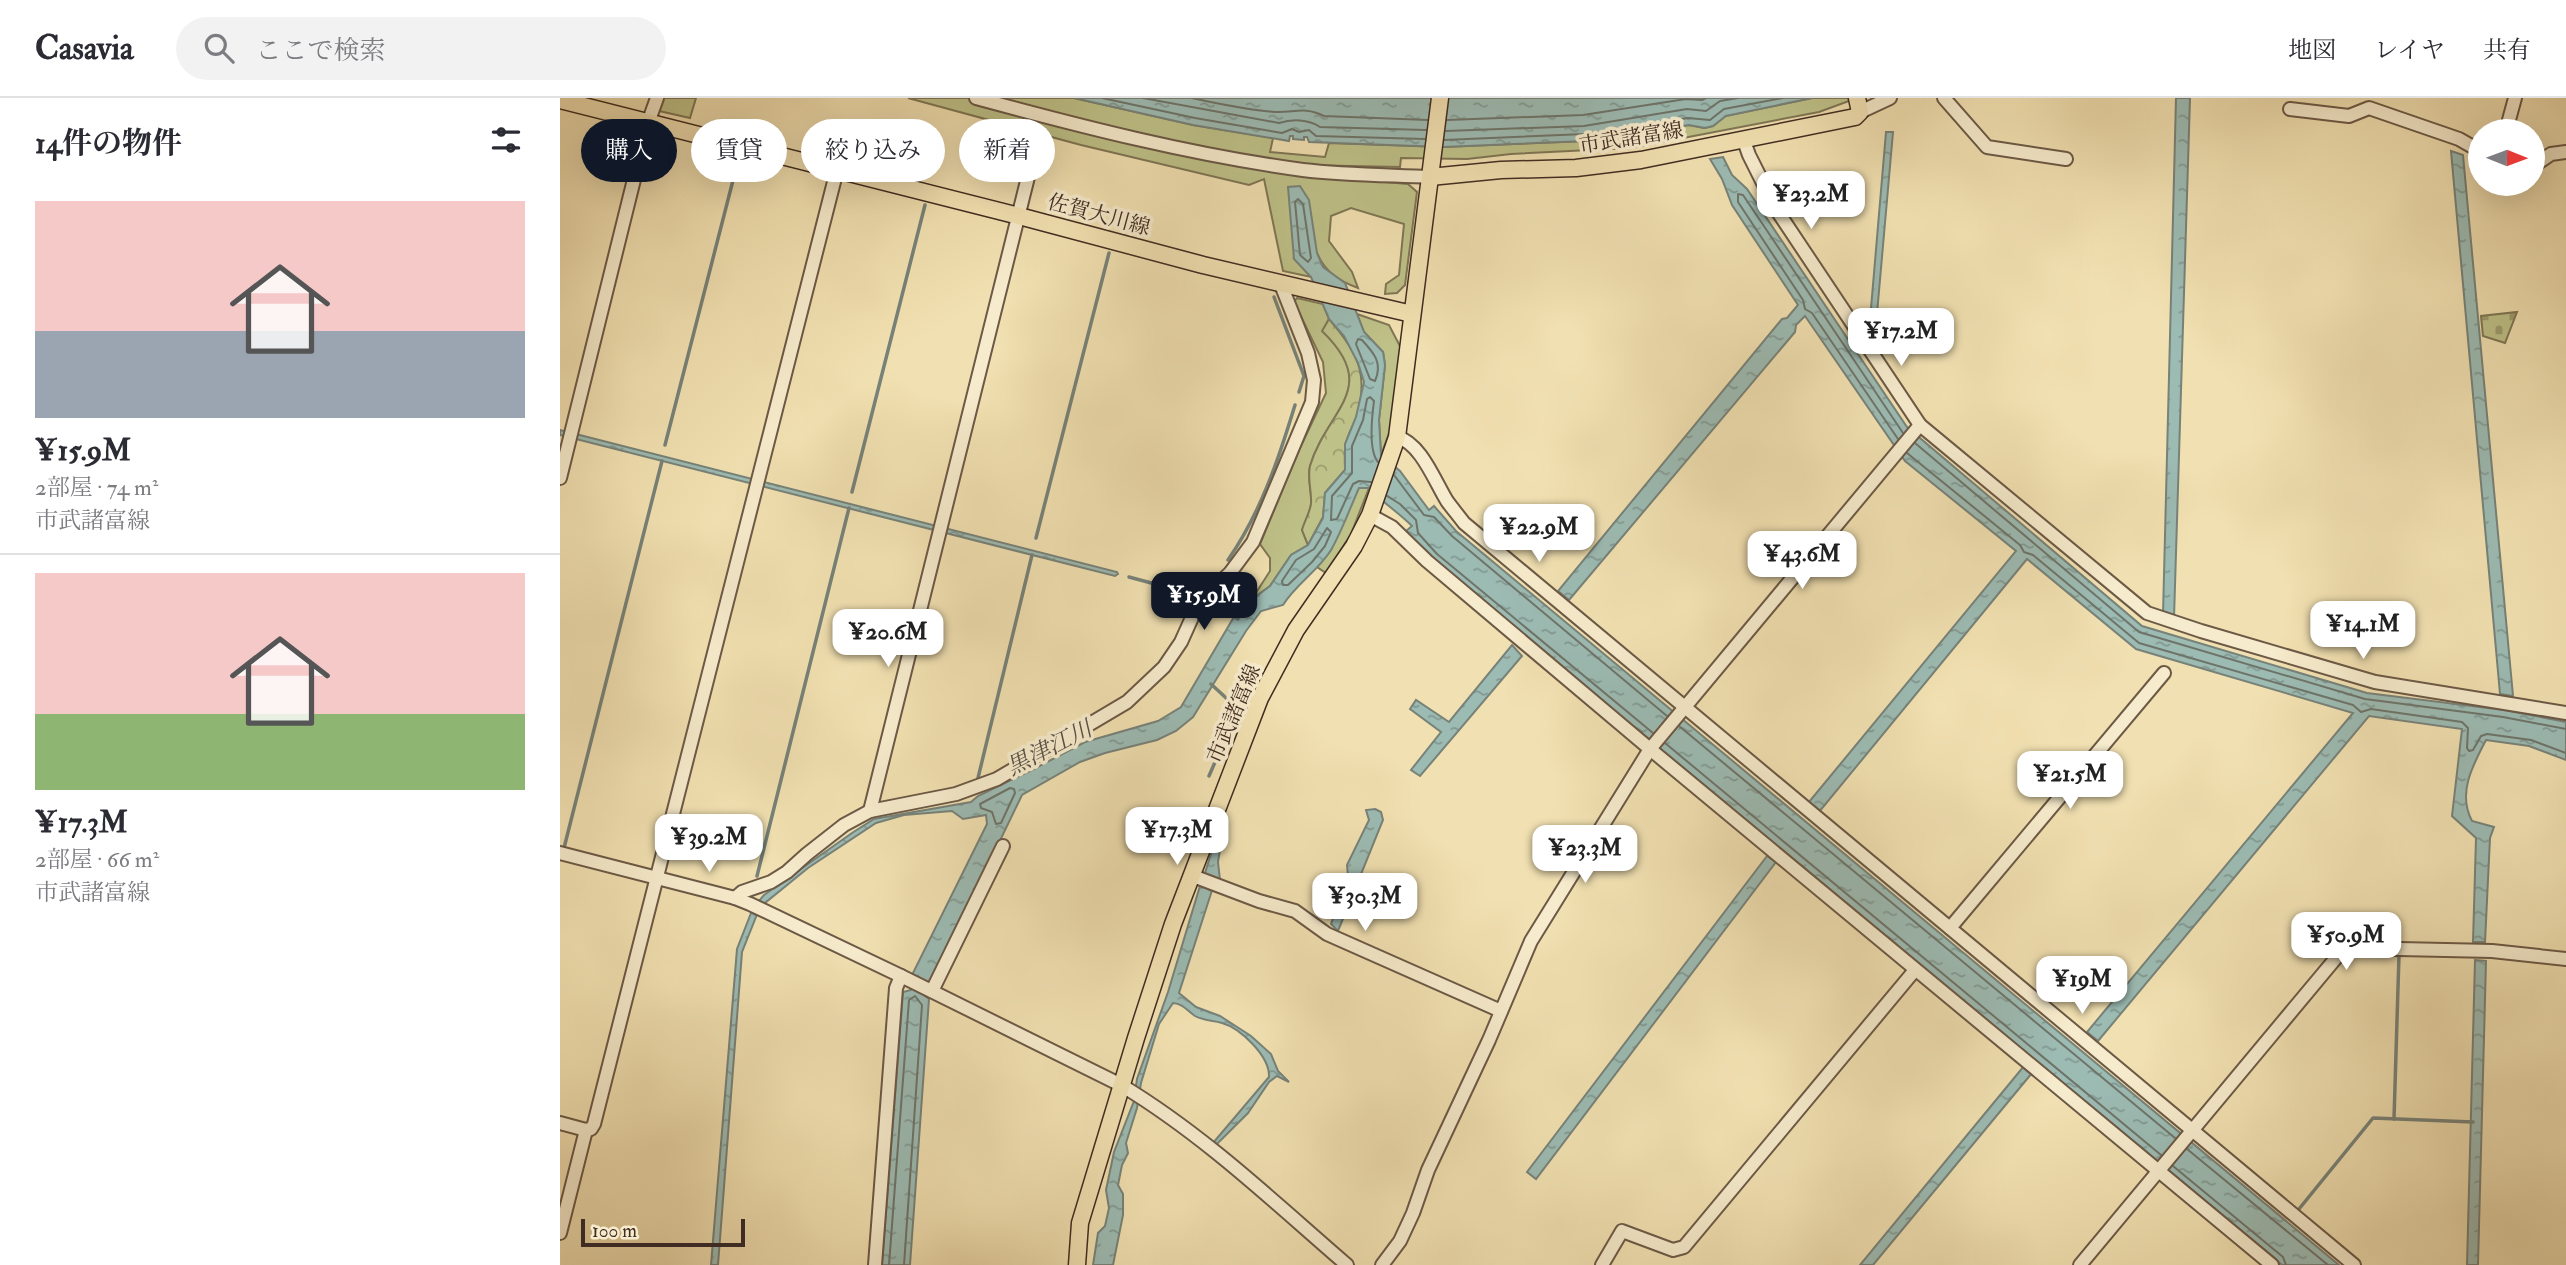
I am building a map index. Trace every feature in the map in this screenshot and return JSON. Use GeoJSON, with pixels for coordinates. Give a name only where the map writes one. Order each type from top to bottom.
{"type":"FeatureCollection","features":[{"type":"Feature","properties":{"kind":"main road"},"geometry":{"type":"LineString","coordinates":[[1412,314],[1440,98]]}},
{"type":"Feature","properties":{"kind":"main road","name":"佐賀大川線"},"geometry":{"type":"LineString","coordinates":[[560,100],[633,119]]}},
{"type":"Feature","properties":{"kind":"main road","name":"市武諸富線"},"geometry":{"type":"LineString","coordinates":[[1430,177],[1501,170],[1576,168],[1641,160],[1855,117],[1859,106]]}},
{"type":"Feature","properties":{"kind":"main road","name":"佐賀大川線"},"geometry":{"type":"LineString","coordinates":[[677,130],[801,161]]}},
{"type":"Feature","properties":{"kind":"main road","name":"佐賀大川線"},"geometry":{"type":"LineString","coordinates":[[884,182],[1203,265],[1412,314]]}},
{"type":"Feature","properties":{"kind":"main road","name":"市武諸富線"},"geometry":{"type":"LineString","coordinates":[[1077,1265],[1080,1223],[1132,1091],[1173,925],[1198,877],[1260,698],[1296,629],[1354,546],[1372,508],[1395,443],[1412,314]]}},
{"type":"Feature","properties":{"kind":"street"},"geometry":{"type":"LineString","coordinates":[[649,119],[657,98]]}},
{"type":"Feature","properties":{"kind":"street"},"geometry":{"type":"LineString","coordinates":[[976,98],[1087,128],[1256,163],[1336,173],[1430,177]]}},
{"type":"Feature","properties":{"kind":"street"},"geometry":{"type":"LineString","coordinates":[[1859,106],[1898,98]]}},
{"type":"Feature","properties":{"kind":"street"},"geometry":{"type":"LineString","coordinates":[[1944,98],[1987,147],[2066,159]]}},
{"type":"Feature","properties":{"kind":"street"},"geometry":{"type":"LineString","coordinates":[[2509,119],[2515,98]]}},
{"type":"Feature","properties":{"kind":"street"},"geometry":{"type":"LineString","coordinates":[[2290,109],[2349,116],[2369,108],[2468,144]]}},
{"type":"Feature","properties":{"kind":"street"},"geometry":{"type":"LineString","coordinates":[[1745,141],[1749,155],[1776,209],[1918,427],[2132,602],[2157,618],[2375,682],[2566,713]]}},
{"type":"Feature","properties":{"kind":"street"},"geometry":{"type":"LineString","coordinates":[[2545,158],[2551,154],[2566,152]]}},
{"type":"Feature","properties":{"kind":"street"},"geometry":{"type":"LineString","coordinates":[[560,478],[633,182]]}},
{"type":"Feature","properties":{"kind":"street"},"geometry":{"type":"LineString","coordinates":[[560,1123],[586,1130],[591,1129],[594,1124],[834,182]]}},
{"type":"Feature","properties":{"kind":"street"},"geometry":{"type":"LineString","coordinates":[[870,811],[1028,182]]}},
{"type":"Feature","properties":{"kind":"street"},"geometry":{"type":"LineString","coordinates":[[735,898],[742,892],[771,882],[787,872],[844,825],[870,811],[956,794],[996,779],[1128,702],[1164,667],[1181,642],[1199,602],[1230,573],[1253,542],[1312,402],[1314,380],[1308,352],[1285,284]]}},
{"type":"Feature","properties":{"kind":"street"},"geometry":{"type":"LineString","coordinates":[[1382,1265],[1400,1241],[1413,1213],[1428,1170],[1502,1012],[1531,941],[1651,748],[1918,427]]}},
{"type":"Feature","properties":{"kind":"street"},"geometry":{"type":"LineString","coordinates":[[1395,443],[1406,439],[1432,472],[1446,499],[1464,523],[1682,709],[1950,928],[2191,1132],[2354,1265]]}},
{"type":"Feature","properties":{"kind":"street"},"geometry":{"type":"LineString","coordinates":[[1372,508],[1427,561],[2272,1265]]}},
{"type":"Feature","properties":{"kind":"street"},"geometry":{"type":"LineString","coordinates":[[1950,928],[2164,673]]}},
{"type":"Feature","properties":{"kind":"street"},"geometry":{"type":"LineString","coordinates":[[932,991],[1003,846]]}},
{"type":"Feature","properties":{"kind":"street"},"geometry":{"type":"LineString","coordinates":[[560,853],[750,904],[1132,1091],[1210,1147],[1347,1265]]}},
{"type":"Feature","properties":{"kind":"street"},"geometry":{"type":"LineString","coordinates":[[1198,877],[1259,901],[1295,911],[1327,934],[1502,1012]]}},
{"type":"Feature","properties":{"kind":"street"},"geometry":{"type":"LineString","coordinates":[[2080,1265],[2347,948],[2493,951],[2566,959]]}},
{"type":"Feature","properties":{"kind":"street"},"geometry":{"type":"LineString","coordinates":[[1602,1265],[1622,1231],[1673,1250],[1684,1247],[1915,970]]}},
{"type":"Feature","properties":{"kind":"street"},"geometry":{"type":"LineString","coordinates":[[875,1265],[896,988],[905,978]]}},
{"type":"Feature","properties":{"kind":"street"},"geometry":{"type":"LineString","coordinates":[[560,1233],[586,1130]]}},
{"type":"Feature","properties":{"kind":"green space"},"geometry":{"type":"Polygon","coordinates":[[[663,98],[696,98],[690,118],[659,111],[663,98]]]}},
{"type":"Feature","properties":{"kind":"green space"},"geometry":{"type":"Polygon","coordinates":[[[908,98],[1074,98],[1193,125],[1273,138],[1270,152],[1325,157],[1329,143],[1443,147],[1586,141],[1689,125],[1704,128],[1713,126],[1725,116],[1812,98],[1857,98],[1819,112],[1631,148],[1467,159],[1401,158],[1400,167],[1303,165],[1303,175],[1408,184],[1417,192],[1405,285],[1397,293],[1385,294],[1386,284],[1399,275],[1404,224],[1351,208],[1331,216],[1329,241],[1352,272],[1358,288],[1333,275],[1317,253],[1294,258],[1311,277],[1283,271],[1264,179],[1249,185],[1055,138],[1055,119],[985,119],[908,98]]]}},
{"type":"Feature","properties":{"kind":"green space"},"geometry":{"type":"Polygon","coordinates":[[[1297,298],[1323,304],[1329,319],[1323,331],[1340,351],[1348,369],[1349,384],[1345,399],[1318,446],[1310,466],[1311,504],[1302,530],[1308,545],[1291,555],[1270,586],[1252,599],[1270,571],[1270,558],[1260,544],[1326,393],[1323,362],[1294,302],[1297,298]]]}},
{"type":"Feature","properties":{"kind":"green space"},"geometry":{"type":"Polygon","coordinates":[[[2517,312],[2505,343],[2483,336],[2481,316],[2517,312]]]}},
{"type":"Feature","properties":{"kind":"green space"},"geometry":{"type":"Polygon","coordinates":[[[1357,314],[1389,325],[1402,350],[1391,428],[1381,455],[1379,420],[1385,365],[1383,352],[1364,332],[1357,314]]]}},
{"type":"Feature","properties":{"kind":"green space"},"geometry":{"type":"Polygon","coordinates":[[[1329,319],[1354,353],[1362,389],[1356,418],[1346,443],[1345,470],[1325,493],[1323,517],[1308,545],[1302,530],[1311,504],[1310,466],[1318,446],[1345,399],[1349,384],[1348,369],[1339,351],[1322,331],[1329,319]]]}},
{"type":"Feature","properties":{"kind":"green space"},"geometry":{"type":"Polygon","coordinates":[[[1358,488],[1369,488],[1351,534],[1326,573],[1317,567],[1331,550],[1358,488]]]}},
{"type":"Feature","properties":{"kind":"water"},"geometry":{"type":"Polygon","coordinates":[[[1074,98],[1812,98],[1726,116],[1713,126],[1705,128],[1689,125],[1586,141],[1443,147],[1309,142],[1307,137],[1304,137],[1304,140],[1293,139],[1293,136],[1290,136],[1289,141],[1193,125],[1074,98]]]}},
{"type":"Feature","properties":{"kind":"water"},"geometry":{"type":"Polygon","coordinates":[[[2176,98],[2190,98],[2174,618],[2163,615],[2176,98]]]}},
{"type":"Feature","properties":{"kind":"water"},"geometry":{"type":"Polygon","coordinates":[[[1886,132],[1893,132],[1876,325],[1864,334],[1862,330],[1870,320],[1886,132]]]}},
{"type":"Feature","properties":{"kind":"water"},"geometry":{"type":"Polygon","coordinates":[[[2451,151],[2463,155],[2513,696],[2500,694],[2451,151]]]}},
{"type":"Feature","properties":{"kind":"water"},"geometry":{"type":"Polygon","coordinates":[[[1723,157],[1732,175],[1747,189],[1907,427],[2142,626],[2367,693],[2504,710],[2566,722],[2566,760],[2529,746],[2486,740],[2472,769],[2466,790],[2468,811],[2472,821],[2494,827],[2490,838],[2485,942],[2473,942],[2476,838],[2452,816],[2462,729],[2369,716],[2098,1041],[2087,1032],[2353,713],[2136,649],[2027,559],[1819,812],[1809,802],[2016,551],[1905,461],[1805,316],[1796,325],[1795,332],[1569,600],[1558,591],[1782,319],[1787,318],[1798,305],[1732,205],[1722,179],[1710,159],[1723,157]]]}},
{"type":"Feature","properties":{"kind":"water"},"geometry":{"type":"Polygon","coordinates":[[[1300,186],[1309,200],[1317,253],[1323,267],[1345,283],[1364,332],[1383,352],[1385,365],[1379,420],[1381,455],[1400,471],[1429,510],[1434,506],[1456,531],[2339,1265],[2282,1265],[1432,559],[1406,531],[1412,526],[1369,488],[1359,488],[1326,558],[1283,605],[1261,611],[1193,717],[1176,731],[1157,740],[1080,762],[1022,795],[925,996],[929,999],[910,1265],[882,1265],[903,992],[911,990],[913,973],[987,824],[986,815],[963,819],[952,811],[904,815],[876,823],[808,868],[760,907],[742,952],[718,1265],[711,1265],[737,949],[753,908],[764,895],[874,819],[971,802],[1085,742],[1158,721],[1181,707],[1238,610],[1270,586],[1291,555],[1308,545],[1323,518],[1325,493],[1345,470],[1345,444],[1356,417],[1364,382],[1358,363],[1344,336],[1329,319],[1311,277],[1294,259],[1288,187],[1300,186]]]}},
{"type":"Feature","properties":{"kind":"water"},"geometry":{"type":"Polygon","coordinates":[[[560,430],[1118,574],[1115,576],[560,435],[560,430]]]}},
{"type":"Feature","properties":{"kind":"water"},"geometry":{"type":"Polygon","coordinates":[[[1512,645],[1522,656],[1420,776],[1411,770],[1441,732],[1410,709],[1416,700],[1449,722],[1512,645]]]}},
{"type":"Feature","properties":{"kind":"water"},"geometry":{"type":"Polygon","coordinates":[[[1375,809],[1381,812],[1383,820],[1338,931],[1331,924],[1348,876],[1347,865],[1369,820],[1366,810],[1375,809]]]}},
{"type":"Feature","properties":{"kind":"water"},"geometry":{"type":"Polygon","coordinates":[[[1222,837],[1218,862],[1220,880],[1215,881],[1179,993],[1196,1007],[1220,1016],[1251,1036],[1271,1054],[1278,1071],[1289,1082],[1277,1076],[1269,1082],[1248,1113],[1217,1144],[1213,1143],[1269,1077],[1268,1069],[1253,1044],[1237,1031],[1222,1023],[1198,1018],[1173,1003],[1159,1024],[1126,1143],[1128,1153],[1122,1165],[1118,1185],[1123,1194],[1123,1215],[1113,1265],[1093,1265],[1098,1233],[1105,1226],[1109,1208],[1106,1190],[1114,1152],[1134,1101],[1137,1079],[1168,992],[1200,886],[1207,877],[1205,873],[1216,838],[1222,837]]]}},
{"type":"Feature","properties":{"kind":"water"},"geometry":{"type":"Polygon","coordinates":[[[1767,856],[1776,862],[1536,1179],[1527,1172],[1767,856]]]}},
{"type":"Feature","properties":{"kind":"water"},"geometry":{"type":"Polygon","coordinates":[[[2475,960],[2486,961],[2478,1265],[2467,1265],[2475,960]]]}},
{"type":"Feature","properties":{"kind":"water"},"geometry":{"type":"Polygon","coordinates":[[[2024,1066],[2032,1073],[1873,1265],[1860,1265],[2024,1066]]]}},
{"type":"Feature","properties":{"kind":"waterway"},"geometry":{"type":"LineString","coordinates":[[665,445],[733,182]]}},
{"type":"Feature","properties":{"kind":"waterway"},"geometry":{"type":"LineString","coordinates":[[852,492],[925,205]]}},
{"type":"Feature","properties":{"kind":"waterway"},"geometry":{"type":"LineString","coordinates":[[1036,538],[1109,253]]}},
{"type":"Feature","properties":{"kind":"waterway"},"geometry":{"type":"LineString","coordinates":[[1274,297],[1304,376],[1299,392]]}},
{"type":"Feature","properties":{"kind":"waterway"},"geometry":{"type":"LineString","coordinates":[[1228,560],[1268,486],[1295,405]]}},
{"type":"Feature","properties":{"kind":"waterway"},"geometry":{"type":"LineString","coordinates":[[564,848],[662,461]]}},
{"type":"Feature","properties":{"kind":"waterway"},"geometry":{"type":"LineString","coordinates":[[757,876],[849,508]]}},
{"type":"Feature","properties":{"kind":"waterway"},"geometry":{"type":"LineString","coordinates":[[978,778],[1032,555]]}},
{"type":"Feature","properties":{"kind":"waterway"},"geometry":{"type":"LineString","coordinates":[[1129,577],[1196,595],[1209,585]]}},
{"type":"Feature","properties":{"kind":"waterway"},"geometry":{"type":"LineString","coordinates":[[1209,603],[1238,619]]}},
{"type":"Feature","properties":{"kind":"waterway"},"geometry":{"type":"LineString","coordinates":[[1209,776],[1238,709],[1211,684]]}},
{"type":"Feature","properties":{"kind":"waterway"},"geometry":{"type":"LineString","coordinates":[[2394,1119],[2399,955]]}},
{"type":"Feature","properties":{"kind":"waterway"},"geometry":{"type":"LineString","coordinates":[[2299,1209],[2373,1118],[2473,1122]]}},
{"type":"Feature","properties":{"kind":"water label","name":"黒津江川"},"geometry":{"type":"Point","coordinates":[1049,748]}}]}
